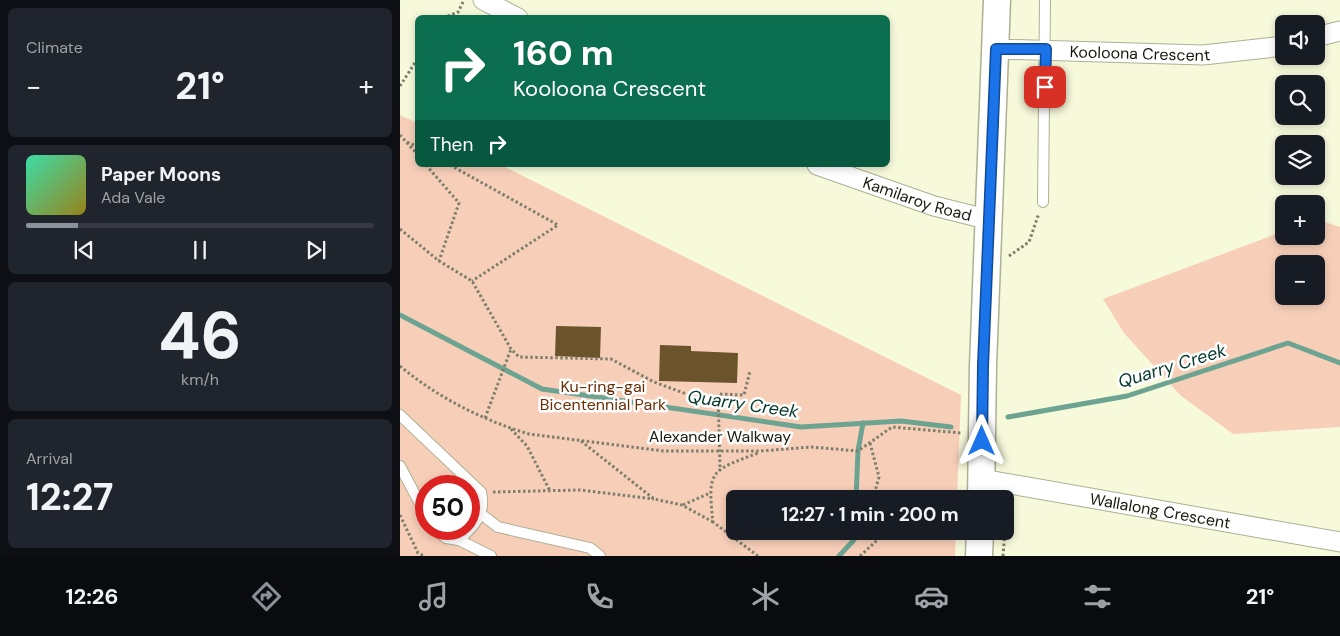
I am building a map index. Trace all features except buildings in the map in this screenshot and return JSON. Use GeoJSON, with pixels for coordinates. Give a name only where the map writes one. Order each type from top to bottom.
{"type":"FeatureCollection","features":[{"type":"Feature","properties":{"kind":"main road"},"geometry":{"type":"LineString","coordinates":[[982,489],[983,366],[997,0]]}},
{"type":"Feature","properties":{"kind":"main road"},"geometry":{"type":"LineString","coordinates":[[973,540],[979,556]]}},
{"type":"Feature","properties":{"kind":"street"},"geometry":{"type":"LineString","coordinates":[[483,0],[512,15]]}},
{"type":"Feature","properties":{"kind":"street"},"geometry":{"type":"LineString","coordinates":[[1325,35],[1340,31]]}},
{"type":"Feature","properties":{"kind":"street","name":"Kooloona Crescent"},"geometry":{"type":"LineString","coordinates":[[996,49],[1203,55],[1275,47]]}},
{"type":"Feature","properties":{"kind":"street","name":"Kamilaroy Road"},"geometry":{"type":"LineString","coordinates":[[823,167],[934,206],[990,220]]}},
{"type":"Feature","properties":{"kind":"street","name":"Wallalong Crescent"},"geometry":{"type":"LineString","coordinates":[[982,489],[1340,542]]}},
{"type":"Feature","properties":{"kind":"lane"},"geometry":{"type":"LineString","coordinates":[[1043,202],[1045,0]]}},
{"type":"Feature","properties":{"kind":"lane"},"geometry":{"type":"LineString","coordinates":[[400,415],[481,492],[483,503],[481,514],[498,526],[590,548],[600,556]]}},
{"type":"Feature","properties":{"kind":"lane"},"geometry":{"type":"LineString","coordinates":[[400,466],[415,495]]}},
{"type":"Feature","properties":{"kind":"lane"},"geometry":{"type":"LineString","coordinates":[[459,540],[491,556]]}},
{"type":"Feature","properties":{"kind":"path"},"geometry":{"type":"LineString","coordinates":[[450,15],[458,12],[464,0]]}},
{"type":"Feature","properties":{"kind":"path"},"geometry":{"type":"LineString","coordinates":[[400,86],[415,63]]}},
{"type":"Feature","properties":{"kind":"path"},"geometry":{"type":"LineString","coordinates":[[400,135],[415,152]]}},
{"type":"Feature","properties":{"kind":"path"},"geometry":{"type":"LineString","coordinates":[[404,140],[415,146]]}},
{"type":"Feature","properties":{"kind":"path"},"geometry":{"type":"LineString","coordinates":[[428,167],[458,203],[439,261]]}},
{"type":"Feature","properties":{"kind":"path"},"geometry":{"type":"LineString","coordinates":[[454,167],[558,225],[472,281]]}},
{"type":"Feature","properties":{"kind":"path"},"geometry":{"type":"LineString","coordinates":[[1004,260],[1029,242],[1043,202]]}},
{"type":"Feature","properties":{"kind":"path"},"geometry":{"type":"LineString","coordinates":[[400,229],[439,261],[472,281],[511,351],[519,357],[611,359],[654,382],[719,407]]}},
{"type":"Feature","properties":{"kind":"path"},"geometry":{"type":"LineString","coordinates":[[485,418],[511,351]]}},
{"type":"Feature","properties":{"kind":"path","name":"Alexander Walkway"},"geometry":{"type":"LineString","coordinates":[[400,366],[425,387],[485,418],[528,434],[664,451],[761,451],[811,447],[858,450],[892,427],[961,433]]}},
{"type":"Feature","properties":{"kind":"path"},"geometry":{"type":"LineString","coordinates":[[720,468],[718,394],[744,395],[750,371]]}},
{"type":"Feature","properties":{"kind":"path"},"geometry":{"type":"LineString","coordinates":[[511,428],[528,446],[550,491]]}},
{"type":"Feature","properties":{"kind":"path"},"geometry":{"type":"LineString","coordinates":[[580,440],[654,499]]}},
{"type":"Feature","properties":{"kind":"path"},"geometry":{"type":"LineString","coordinates":[[870,443],[879,476],[875,490]]}},
{"type":"Feature","properties":{"kind":"path"},"geometry":{"type":"LineString","coordinates":[[713,522],[710,494],[713,478],[720,468],[761,451]]}},
{"type":"Feature","properties":{"kind":"path"},"geometry":{"type":"LineString","coordinates":[[481,492],[580,490],[654,499],[682,505],[713,522],[758,556]]}},
{"type":"Feature","properties":{"kind":"path"},"geometry":{"type":"LineString","coordinates":[[682,505],[710,494]]}},
{"type":"Feature","properties":{"kind":"path"},"geometry":{"type":"LineString","coordinates":[[400,515],[418,553],[424,556]]}},
{"type":"Feature","properties":{"kind":"path"},"geometry":{"type":"LineString","coordinates":[[860,556],[877,540]]}},
{"type":"Feature","properties":{"kind":"path"},"geometry":{"type":"LineString","coordinates":[[1003,556],[1004,540]]}},
{"type":"Feature","properties":{"kind":"green space","name":"Ku-ring-gai Bicentennial Park"},"geometry":{"type":"Polygon","coordinates":[[[400,115],[415,122],[415,167],[505,167],[961,395],[957,490],[726,490],[726,540],[956,540],[955,556],[400,556],[400,115]]]}},
{"type":"Feature","properties":{"kind":"green space"},"geometry":{"type":"Polygon","coordinates":[[[1325,222],[1340,227],[1340,427],[1233,434],[1180,395],[1124,333],[1103,299],[1275,234],[1275,245],[1325,245],[1325,222]]]}},
{"type":"Feature","properties":{"kind":"waterway","name":"Quarry Creek"},"geometry":{"type":"LineString","coordinates":[[400,315],[542,389],[801,427],[901,421],[951,427]]}},
{"type":"Feature","properties":{"kind":"waterway","name":"Quarry Creek"},"geometry":{"type":"LineString","coordinates":[[1008,417],[1127,396],[1288,343],[1340,363]]}},
{"type":"Feature","properties":{"kind":"waterway"},"geometry":{"type":"LineString","coordinates":[[856,490],[858,451],[863,423]]}},
{"type":"Feature","properties":{"kind":"waterway"},"geometry":{"type":"LineString","coordinates":[[839,556],[854,540]]}},
{"type":"Feature","properties":{"kind":"route"},"geometry":{"type":"LineString","coordinates":[[982,441],[983,366],[996,49],[1046,49],[1045,87]]}}]}
